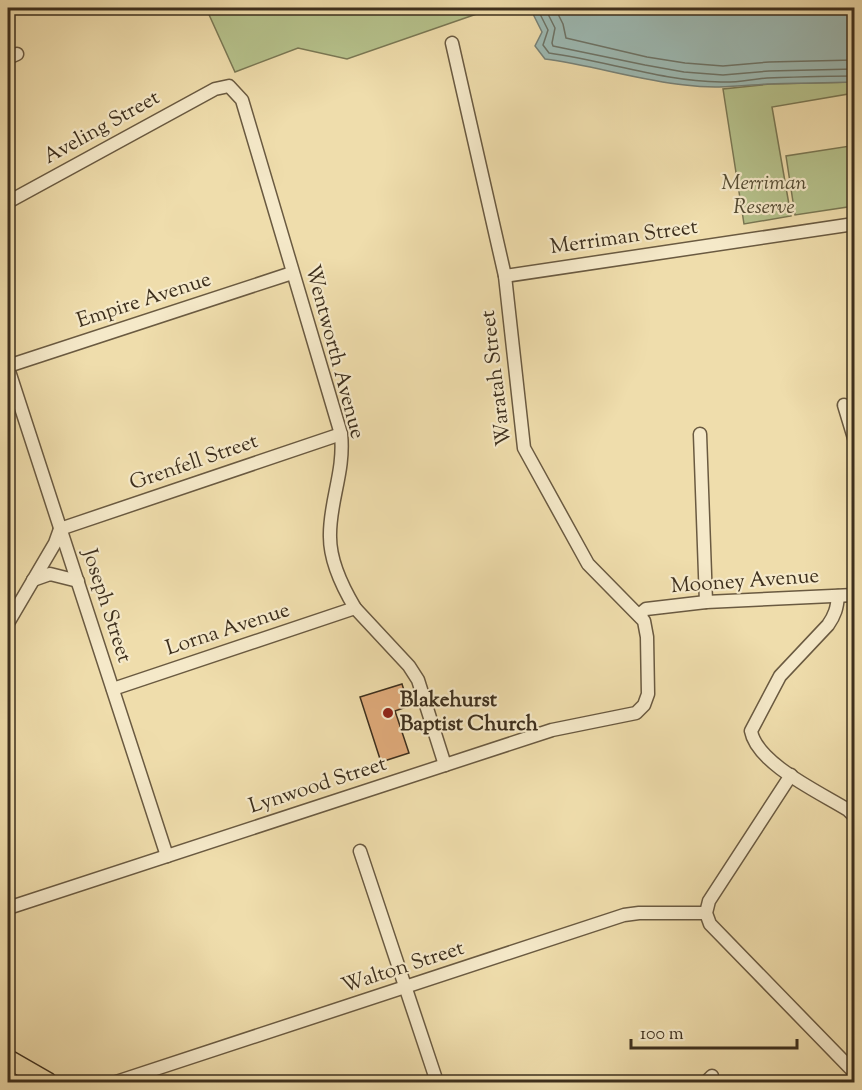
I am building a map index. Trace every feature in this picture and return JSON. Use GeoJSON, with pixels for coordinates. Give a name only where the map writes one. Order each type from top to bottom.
{"type":"FeatureCollection","features":[{"type":"Feature","properties":{"kind":"highway"},"geometry":{"type":"LineString","coordinates":[[8,1059],[48,1083]]}},
{"type":"Feature","properties":{"kind":"street","name":"Waratah Street"},"geometry":{"type":"LineString","coordinates":[[452,43],[506,276],[524,448],[588,564],[644,621],[647,637],[648,694],[641,710]]}},
{"type":"Feature","properties":{"kind":"street","name":"Wentworth Avenue"},"geometry":{"type":"LineString","coordinates":[[215,89],[230,86],[242,100],[341,435],[343,451],[341,470],[330,539],[337,569],[355,608],[409,666],[418,680],[445,765]]}},
{"type":"Feature","properties":{"kind":"street","name":"Aveling Street"},"geometry":{"type":"LineString","coordinates":[[8,202],[215,89]]}},
{"type":"Feature","properties":{"kind":"street","name":"Merriman Street"},"geometry":{"type":"LineString","coordinates":[[506,276],[855,224]]}},
{"type":"Feature","properties":{"kind":"street","name":"Empire Avenue"},"geometry":{"type":"LineString","coordinates":[[8,367],[292,273]]}},
{"type":"Feature","properties":{"kind":"street","name":"Joseph Street"},"geometry":{"type":"LineString","coordinates":[[8,367],[166,856]]}},
{"type":"Feature","properties":{"kind":"street"},"geometry":{"type":"LineString","coordinates":[[844,405],[855,438]]}},
{"type":"Feature","properties":{"kind":"street"},"geometry":{"type":"LineString","coordinates":[[700,434],[706,602]]}},
{"type":"Feature","properties":{"kind":"street","name":"Grenfell Street"},"geometry":{"type":"LineString","coordinates":[[60,529],[341,435]]}},
{"type":"Feature","properties":{"kind":"street"},"geometry":{"type":"LineString","coordinates":[[8,623],[55,543],[60,529]]}},
{"type":"Feature","properties":{"kind":"street"},"geometry":{"type":"LineString","coordinates":[[33,580],[50,574],[78,581]]}},
{"type":"Feature","properties":{"kind":"street","name":"Mooney Avenue"},"geometry":{"type":"LineString","coordinates":[[639,615],[646,609],[706,602],[855,595]]}},
{"type":"Feature","properties":{"kind":"street"},"geometry":{"type":"LineString","coordinates":[[837,596],[837,610],[834,617],[780,676],[751,731],[756,744],[770,760],[855,816]]}},
{"type":"Feature","properties":{"kind":"street","name":"Lorna Avenue"},"geometry":{"type":"LineString","coordinates":[[113,689],[355,608]]}},
{"type":"Feature","properties":{"kind":"street","name":"Lynwood Street"},"geometry":{"type":"LineString","coordinates":[[8,908],[563,726],[632,714],[641,710]]}},
{"type":"Feature","properties":{"kind":"street"},"geometry":{"type":"LineString","coordinates":[[791,775],[709,901],[706,913],[711,924],[855,1072]]}},
{"type":"Feature","properties":{"kind":"street"},"geometry":{"type":"LineString","coordinates":[[360,851],[437,1083]]}},
{"type":"Feature","properties":{"kind":"street","name":"Walton Street"},"geometry":{"type":"LineString","coordinates":[[116,1083],[624,915],[706,913]]}},
{"type":"Feature","properties":{"kind":"green space"},"geometry":{"type":"Polygon","coordinates":[[[206,8],[494,8],[347,59],[298,48],[235,72],[206,8]]]}},
{"type":"Feature","properties":{"kind":"green space","name":"Merriman Reserve"},"geometry":{"type":"Polygon","coordinates":[[[854,82],[854,93],[772,107],[791,216],[744,224],[723,89],[770,84],[854,82]]]}},
{"type":"Feature","properties":{"kind":"green space"},"geometry":{"type":"Polygon","coordinates":[[[850,146],[854,175],[854,206],[795,215],[786,156],[850,146]]]}},
{"type":"Feature","properties":{"kind":"water"},"geometry":{"type":"Polygon","coordinates":[[[522,8],[854,8],[854,82],[696,86],[649,80],[545,59],[535,46],[542,32],[531,10],[526,11],[522,8]]]}},
{"type":"Feature","properties":{"kind":"building"},"geometry":{"type":"Polygon","coordinates":[[[402,684],[409,706],[395,711],[409,753],[381,762],[360,697],[402,684]]]}},
{"type":"Feature","properties":{"kind":"place","name":"Blakehurst Baptist Church"},"geometry":{"type":"Point","coordinates":[388,713]}}]}
